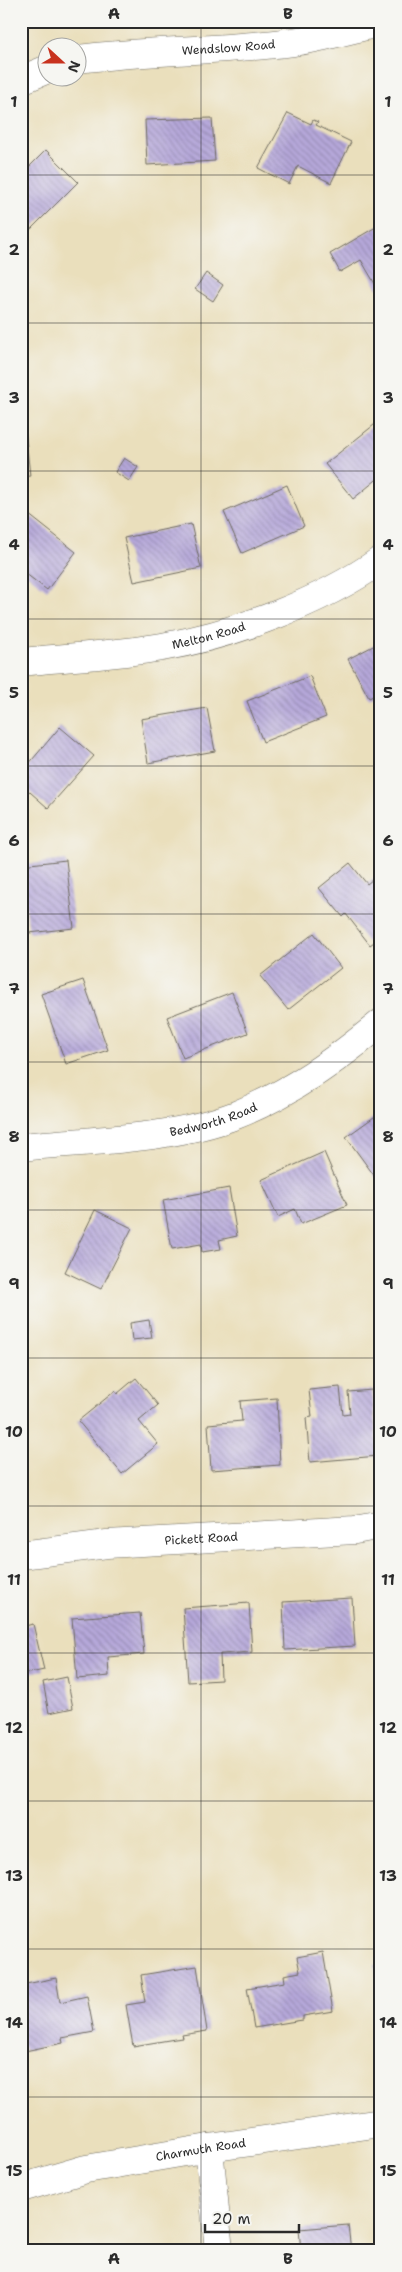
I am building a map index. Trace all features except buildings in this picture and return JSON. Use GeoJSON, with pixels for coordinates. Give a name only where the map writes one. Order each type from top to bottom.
{"type":"FeatureCollection","features":[{"type":"Feature","properties":{"kind":"street","name":"Wendslow Road"},"geometry":{"type":"LineString","coordinates":[[88,57],[127,52],[205,50],[295,42],[379,24]]}},
{"type":"Feature","properties":{"kind":"street"},"geometry":{"type":"LineString","coordinates":[[21,80],[38,73]]}},
{"type":"Feature","properties":{"kind":"street","name":"Melton Road"},"geometry":{"type":"LineString","coordinates":[[21,662],[162,647],[237,629],[300,603],[362,573],[381,560]]}},
{"type":"Feature","properties":{"kind":"street","name":"Bedworth Road"},"geometry":{"type":"LineString","coordinates":[[21,1147],[163,1132],[235,1115],[304,1082],[381,1023]]}},
{"type":"Feature","properties":{"kind":"street","name":"Pickett Road"},"geometry":{"type":"LineString","coordinates":[[21,1554],[107,1544],[355,1530],[381,1525]]}},
{"type":"Feature","properties":{"kind":"street","name":"Charmuth Road"},"geometry":{"type":"LineString","coordinates":[[21,2188],[86,2169],[208,2148],[381,2123]]}},
{"type":"Feature","properties":{"kind":"street"},"geometry":{"type":"LineString","coordinates":[[208,2148],[219,2251]]}}]}
